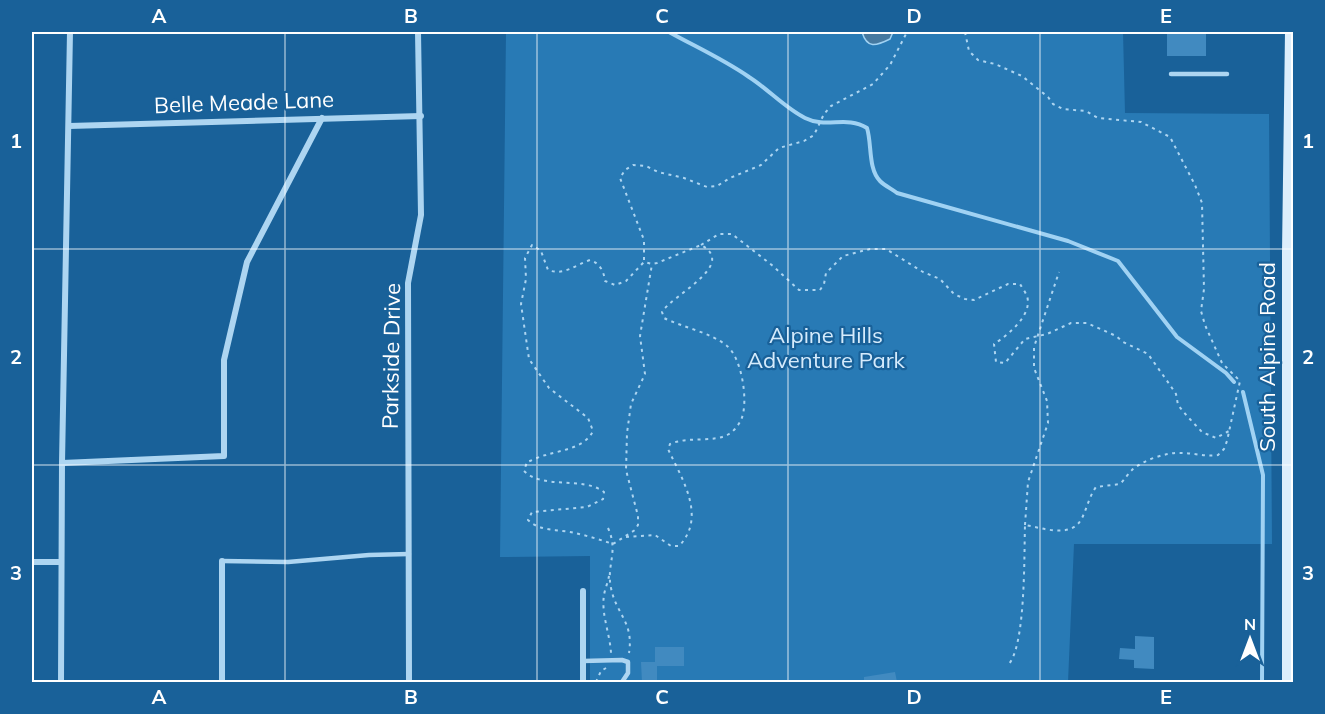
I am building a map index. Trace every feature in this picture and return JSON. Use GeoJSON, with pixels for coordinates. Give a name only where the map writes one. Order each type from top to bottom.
{"type":"FeatureCollection","features":[{"type":"Feature","properties":{"kind":"main road","name":"South Alpine Road"},"geometry":{"type":"LineString","coordinates":[[1288,682],[1291,32]]}},
{"type":"Feature","properties":{"kind":"street"},"geometry":{"type":"LineString","coordinates":[[61,682],[62,463],[70,32]]}},
{"type":"Feature","properties":{"kind":"street","name":"Parkside Drive"},"geometry":{"type":"LineString","coordinates":[[409,682],[408,283],[420,215],[418,32]]}},
{"type":"Feature","properties":{"kind":"street","name":"Belle Meade Lane"},"geometry":{"type":"LineString","coordinates":[[69,126],[420,116]]}},
{"type":"Feature","properties":{"kind":"street"},"geometry":{"type":"LineString","coordinates":[[62,463],[224,456],[224,360],[247,262],[322,118]]}},
{"type":"Feature","properties":{"kind":"street"},"geometry":{"type":"LineString","coordinates":[[222,561],[222,682]]}},
{"type":"Feature","properties":{"kind":"street"},"geometry":{"type":"LineString","coordinates":[[32,562],[61,562]]}},
{"type":"Feature","properties":{"kind":"street"},"geometry":{"type":"LineString","coordinates":[[583,591],[583,682]]}},
{"type":"Feature","properties":{"kind":"lane"},"geometry":{"type":"LineString","coordinates":[[1171,74],[1227,74]]}},
{"type":"Feature","properties":{"kind":"lane"},"geometry":{"type":"LineString","coordinates":[[222,561],[288,562],[409,554]]}},
{"type":"Feature","properties":{"kind":"lane"},"geometry":{"type":"LineString","coordinates":[[583,661],[628,662],[628,673],[622,682]]}},
{"type":"Feature","properties":{"kind":"path"},"geometry":{"type":"LineString","coordinates":[[652,264],[640,336],[645,374],[631,404],[627,425],[626,470],[637,509],[638,525],[626,537],[613,544],[573,532],[532,524],[528,520],[532,512],[587,507],[603,499],[604,492],[578,484],[540,480],[525,471],[527,462],[568,450],[591,435],[593,431],[588,418],[549,388],[529,359],[521,304],[526,279],[525,258],[532,245],[541,251],[548,270],[555,273],[569,270],[590,260],[595,261],[601,268],[605,281],[615,285],[626,281],[644,262],[644,240],[620,178],[626,170],[633,165],[646,165],[658,172],[684,178],[707,187],[717,186],[761,165],[779,148],[804,141],[814,135],[824,114],[831,106],[878,80],[890,65],[907,32]]}},
{"type":"Feature","properties":{"kind":"path"},"geometry":{"type":"LineString","coordinates":[[965,32],[969,51],[978,60],[995,64],[1022,76],[1063,110],[1086,111],[1098,118],[1141,122],[1170,137],[1195,184],[1202,203],[1204,288],[1201,311],[1205,326],[1222,363],[1240,381],[1224,449],[1218,455],[1199,456],[1178,452],[1132,470],[1120,484],[1096,487],[1076,526],[1068,530],[1025,525]]}},
{"type":"Feature","properties":{"kind":"path"},"geometry":{"type":"LineString","coordinates":[[644,262],[652,264],[701,245],[719,234],[732,234],[799,290],[820,290],[826,273],[843,256],[870,249],[886,249],[923,272],[940,279],[954,294],[965,300],[974,300],[1008,284],[1020,284],[1027,297],[1026,312],[1020,322],[994,344],[996,362],[1005,363],[1025,339],[1071,323],[1087,323],[1148,354],[1176,394],[1178,405],[1202,432],[1216,438],[1229,431]]}},
{"type":"Feature","properties":{"kind":"path"},"geometry":{"type":"LineString","coordinates":[[626,537],[655,535],[671,546],[679,546],[684,541],[689,531],[692,502],[669,449],[670,444],[687,439],[721,438],[735,429],[744,409],[743,385],[735,357],[728,346],[664,318],[662,312],[680,293],[704,277],[711,267],[712,258],[706,248],[701,245]]}},
{"type":"Feature","properties":{"kind":"path"},"geometry":{"type":"LineString","coordinates":[[1008,665],[1013,661],[1018,644],[1028,482],[1048,423],[1047,401],[1034,368],[1034,347],[1059,272]]}},
{"type":"Feature","properties":{"kind":"path"},"geometry":{"type":"LineString","coordinates":[[608,528],[614,539],[610,586],[629,630],[631,645],[628,662]]}},
{"type":"Feature","properties":{"kind":"path"},"geometry":{"type":"LineString","coordinates":[[596,682],[601,671],[610,665],[610,636],[604,615],[604,596],[610,572]]}},
{"type":"Feature","properties":{"kind":"green space","name":"Alpine Hills Adventure Park"},"geometry":{"type":"Polygon","coordinates":[[[506,32],[1123,32],[1125,113],[1269,114],[1272,544],[1074,544],[1068,682],[590,682],[590,556],[500,557],[506,32]]]}},
{"type":"Feature","properties":{"kind":"shaded area"},"geometry":{"type":"Polygon","coordinates":[[[862,32],[893,32],[890,39],[869,44],[862,32]]]}},
{"type":"Feature","properties":{"kind":"building"},"geometry":{"type":"Polygon","coordinates":[[[1167,32],[1206,32],[1206,56],[1167,56],[1167,32]]]}},
{"type":"Feature","properties":{"kind":"building"},"geometry":{"type":"Polygon","coordinates":[[[1135,636],[1154,637],[1154,669],[1134,668],[1134,660],[1119,659],[1120,648],[1135,649],[1135,636]]]}},
{"type":"Feature","properties":{"kind":"building"},"geometry":{"type":"Polygon","coordinates":[[[655,647],[684,647],[684,666],[657,666],[657,682],[642,682],[641,662],[655,662],[655,647]]]}},
{"type":"Feature","properties":{"kind":"building"},"geometry":{"type":"Polygon","coordinates":[[[895,672],[897,682],[864,682],[864,677],[895,672]]]}},
{"type":"Feature","properties":{"kind":"waterway"},"geometry":{"type":"LineString","coordinates":[[669,32],[739,71],[805,118],[821,122],[852,122],[867,128],[876,176],[897,193],[1068,241],[1118,261],[1177,337],[1226,373],[1234,382]]}},
{"type":"Feature","properties":{"kind":"waterway"},"geometry":{"type":"LineString","coordinates":[[1243,392],[1263,475],[1262,682]]}}]}
